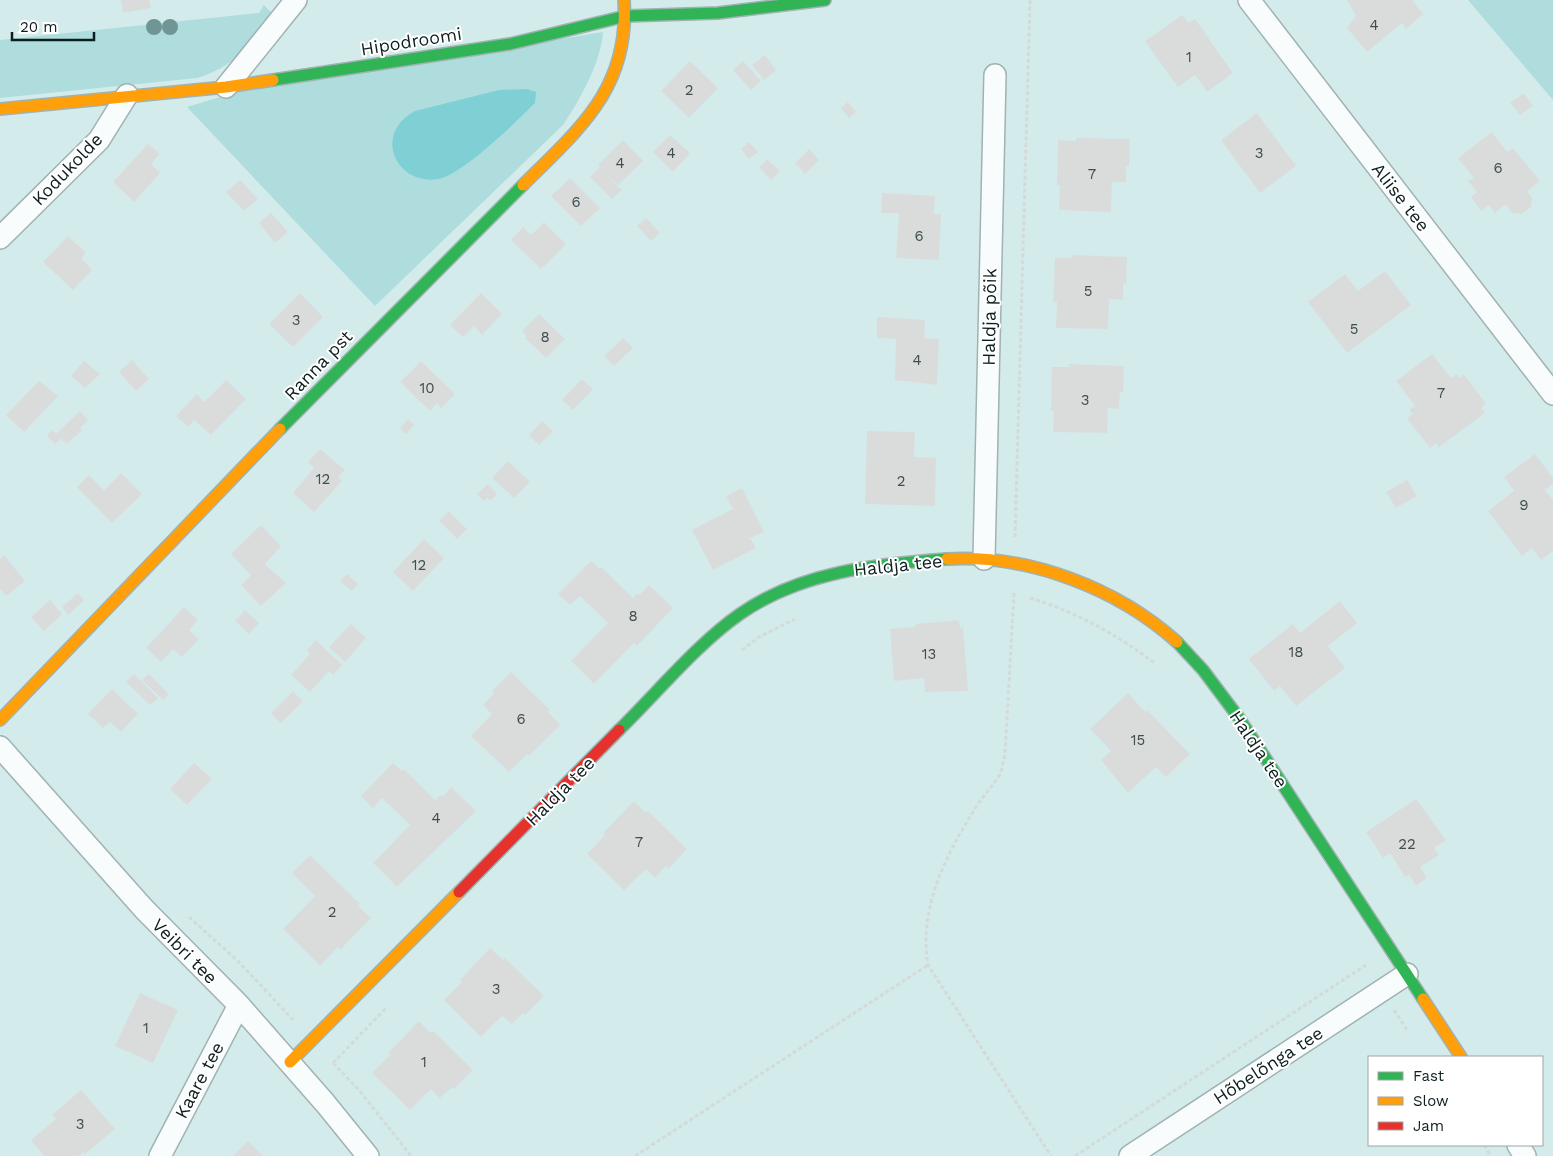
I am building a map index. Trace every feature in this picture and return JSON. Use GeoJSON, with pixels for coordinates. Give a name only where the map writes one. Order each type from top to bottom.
{"type":"FeatureCollection","features":[{"type":"Feature","properties":{"kind":"street"},"geometry":{"type":"LineString","coordinates":[[226,86],[296,0]]}},
{"type":"Feature","properties":{"kind":"street","name":"Ranna pst"},"geometry":{"type":"LineString","coordinates":[[0,720],[333,373],[584,124],[606,93],[621,55],[626,16],[624,0]]}},
{"type":"Feature","properties":{"kind":"street","name":"Hipodroomi"},"geometry":{"type":"LineString","coordinates":[[0,109],[226,86],[510,44],[626,16],[718,13],[825,0]]}},
{"type":"Feature","properties":{"kind":"street","name":"Aliise tee"},"geometry":{"type":"LineString","coordinates":[[1249,0],[1553,394]]}},
{"type":"Feature","properties":{"kind":"street","name":"Haldja põik"},"geometry":{"type":"LineString","coordinates":[[984,558],[995,75]]}},
{"type":"Feature","properties":{"kind":"street","name":"Kodukolde"},"geometry":{"type":"LineString","coordinates":[[0,238],[99,140],[127,95]]}},
{"type":"Feature","properties":{"kind":"street","name":"Haldja tee"},"geometry":{"type":"LineString","coordinates":[[290,1062],[708,640],[742,612],[803,583],[869,565],[911,560],[984,558],[1056,574],[1096,590],[1143,615],[1171,638],[1218,688],[1460,1056]]}},
{"type":"Feature","properties":{"kind":"street","name":"Veibri tee"},"geometry":{"type":"LineString","coordinates":[[0,747],[144,909],[239,1005],[290,1062],[368,1156]]}},
{"type":"Feature","properties":{"kind":"street","name":"Hõbelõnga tee"},"geometry":{"type":"LineString","coordinates":[[1130,1156],[1407,974]]}},
{"type":"Feature","properties":{"kind":"street","name":"Kaare tee"},"geometry":{"type":"LineString","coordinates":[[160,1156],[239,1005]]}},
{"type":"Feature","properties":{"kind":"path"},"geometry":{"type":"LineString","coordinates":[[1014,565],[1030,0]]}},
{"type":"Feature","properties":{"kind":"path"},"geometry":{"type":"LineString","coordinates":[[1008,591],[1076,615],[1120,637],[1159,666]]}},
{"type":"Feature","properties":{"kind":"path"},"geometry":{"type":"LineString","coordinates":[[1014,593],[1005,754],[1000,775],[983,796],[952,844],[936,885],[928,916],[926,937],[928,965],[1051,1156]]}},
{"type":"Feature","properties":{"kind":"path"},"geometry":{"type":"LineString","coordinates":[[738,654],[759,637],[798,618]]}},
{"type":"Feature","properties":{"kind":"path"},"geometry":{"type":"LineString","coordinates":[[1361,957],[1409,1032]]}},
{"type":"Feature","properties":{"kind":"path"},"geometry":{"type":"LineString","coordinates":[[635,1156],[928,965]]}},
{"type":"Feature","properties":{"kind":"path"},"geometry":{"type":"LineString","coordinates":[[1075,1156],[1366,965]]}},
{"type":"Feature","properties":{"kind":"path"},"geometry":{"type":"LineString","coordinates":[[333,1063],[388,1006]]}},
{"type":"Feature","properties":{"kind":"shaded area"},"geometry":{"type":"Polygon","coordinates":[[[1468,0],[1553,0],[1553,100],[1468,0]]]}},
{"type":"Feature","properties":{"kind":"shaded area"},"geometry":{"type":"Polygon","coordinates":[[[264,5],[274,15],[249,45],[232,61],[211,73],[197,78],[0,98],[0,40],[259,13],[264,5]]]}},
{"type":"Feature","properties":{"kind":"shaded area"},"geometry":{"type":"Polygon","coordinates":[[[603,32],[594,68],[583,92],[563,125],[375,306],[187,107],[239,91],[603,32]]]}},
{"type":"Feature","properties":{"kind":"shaded area"},"geometry":{"type":"Polygon","coordinates":[[[527,89],[536,92],[535,103],[489,146],[461,168],[438,179],[423,179],[411,175],[401,167],[395,156],[392,144],[395,132],[402,121],[415,111],[499,90],[527,89]]]}},
{"type":"Feature","properties":{"kind":"building"},"geometry":{"type":"Polygon","coordinates":[[[121,0],[149,0],[151,8],[123,13],[121,0]]]}},
{"type":"Feature","properties":{"kind":"building"},"geometry":{"type":"Polygon","coordinates":[[[1347,0],[1412,0],[1423,14],[1406,29],[1402,23],[1367,52],[1347,28],[1356,16],[1347,0]]]}},
{"type":"Feature","properties":{"kind":"building"},"geometry":{"type":"Polygon","coordinates":[[[1182,15],[1189,23],[1195,19],[1233,73],[1207,92],[1195,75],[1178,87],[1145,41],[1182,15]]]}},
{"type":"Feature","properties":{"kind":"building"},"geometry":{"type":"Polygon","coordinates":[[[765,55],[776,70],[764,80],[752,65],[765,55]]]}},
{"type":"Feature","properties":{"kind":"building"},"geometry":{"type":"Polygon","coordinates":[[[690,61],[718,88],[689,118],[661,91],[690,61]]]}},
{"type":"Feature","properties":{"kind":"building"},"geometry":{"type":"Polygon","coordinates":[[[743,61],[761,81],[751,90],[733,70],[743,61]]]}},
{"type":"Feature","properties":{"kind":"building"},"geometry":{"type":"Polygon","coordinates":[[[1524,93],[1533,106],[1520,115],[1510,103],[1524,93]]]}},
{"type":"Feature","properties":{"kind":"building"},"geometry":{"type":"Polygon","coordinates":[[[848,102],[856,112],[849,118],[841,108],[848,102]]]}},
{"type":"Feature","properties":{"kind":"building"},"geometry":{"type":"Polygon","coordinates":[[[1257,113],[1296,166],[1260,193],[1221,140],[1257,113]]]}},
{"type":"Feature","properties":{"kind":"building"},"geometry":{"type":"Polygon","coordinates":[[[1492,132],[1507,152],[1513,148],[1540,181],[1527,191],[1532,198],[1531,207],[1522,214],[1512,213],[1506,204],[1495,213],[1489,205],[1481,211],[1471,197],[1477,192],[1468,181],[1474,178],[1458,158],[1492,132]]]}},
{"type":"Feature","properties":{"kind":"building"},"geometry":{"type":"Polygon","coordinates":[[[670,135],[690,153],[673,172],[653,152],[670,135]]]}},
{"type":"Feature","properties":{"kind":"building"},"geometry":{"type":"Polygon","coordinates":[[[1076,138],[1130,139],[1129,166],[1126,166],[1126,182],[1112,182],[1111,212],[1059,210],[1060,185],[1057,185],[1058,140],[1076,141],[1076,138]]]}},
{"type":"Feature","properties":{"kind":"building"},"geometry":{"type":"Polygon","coordinates":[[[623,140],[643,161],[618,185],[607,176],[622,190],[612,199],[590,177],[600,167],[598,165],[623,140]]]}},
{"type":"Feature","properties":{"kind":"building"},"geometry":{"type":"Polygon","coordinates":[[[749,142],[758,152],[749,159],[741,149],[749,142]]]}},
{"type":"Feature","properties":{"kind":"building"},"geometry":{"type":"Polygon","coordinates":[[[148,144],[160,154],[151,164],[160,173],[134,202],[113,182],[148,144]]]}},
{"type":"Feature","properties":{"kind":"building"},"geometry":{"type":"Polygon","coordinates":[[[809,149],[819,160],[805,174],[795,163],[809,149]]]}},
{"type":"Feature","properties":{"kind":"building"},"geometry":{"type":"Polygon","coordinates":[[[767,159],[780,171],[771,180],[759,167],[767,159]]]}},
{"type":"Feature","properties":{"kind":"building"},"geometry":{"type":"Polygon","coordinates":[[[570,178],[600,208],[581,226],[551,196],[570,178]]]}},
{"type":"Feature","properties":{"kind":"building"},"geometry":{"type":"Polygon","coordinates":[[[240,180],[258,199],[244,211],[226,192],[240,180]]]}},
{"type":"Feature","properties":{"kind":"building"},"geometry":{"type":"Polygon","coordinates":[[[882,193],[935,196],[934,214],[941,214],[939,260],[896,258],[899,213],[881,213],[882,193]]]}},
{"type":"Feature","properties":{"kind":"building"},"geometry":{"type":"Polygon","coordinates":[[[271,213],[288,232],[275,243],[259,223],[271,213]]]}},
{"type":"Feature","properties":{"kind":"building"},"geometry":{"type":"Polygon","coordinates":[[[646,218],[660,233],[651,241],[637,226],[646,218]]]}},
{"type":"Feature","properties":{"kind":"building"},"geometry":{"type":"Polygon","coordinates":[[[544,222],[566,244],[541,269],[511,240],[523,227],[531,235],[544,222]]]}},
{"type":"Feature","properties":{"kind":"building"},"geometry":{"type":"Polygon","coordinates":[[[68,236],[86,253],[81,258],[92,270],[73,290],[43,262],[68,236]]]}},
{"type":"Feature","properties":{"kind":"building"},"geometry":{"type":"Polygon","coordinates":[[[1072,255],[1127,257],[1126,284],[1123,283],[1123,300],[1109,299],[1108,329],[1056,328],[1057,302],[1053,302],[1055,258],[1072,258],[1072,255]]]}},
{"type":"Feature","properties":{"kind":"building"},"geometry":{"type":"Polygon","coordinates":[[[1385,271],[1411,305],[1347,353],[1308,302],[1345,274],[1358,291],[1385,271]]]}},
{"type":"Feature","properties":{"kind":"building"},"geometry":{"type":"Polygon","coordinates":[[[300,293],[323,317],[293,347],[269,324],[300,293]]]}},
{"type":"Feature","properties":{"kind":"building"},"geometry":{"type":"Polygon","coordinates":[[[481,293],[502,314],[482,335],[474,326],[463,337],[450,325],[481,293]]]}},
{"type":"Feature","properties":{"kind":"building"},"geometry":{"type":"Polygon","coordinates":[[[539,314],[565,339],[546,358],[525,338],[527,336],[522,331],[539,314]]]}},
{"type":"Feature","properties":{"kind":"building"},"geometry":{"type":"Polygon","coordinates":[[[877,317],[925,320],[924,338],[939,339],[937,385],[895,380],[896,339],[877,338],[877,317]]]}},
{"type":"Feature","properties":{"kind":"building"},"geometry":{"type":"Polygon","coordinates":[[[623,338],[633,348],[614,366],[604,356],[623,338]]]}},
{"type":"Feature","properties":{"kind":"building"},"geometry":{"type":"Polygon","coordinates":[[[1432,354],[1451,378],[1456,374],[1459,378],[1464,374],[1486,404],[1481,408],[1485,413],[1439,447],[1436,443],[1430,448],[1407,418],[1413,414],[1409,410],[1415,406],[1396,381],[1432,354]]]}},
{"type":"Feature","properties":{"kind":"building"},"geometry":{"type":"Polygon","coordinates":[[[132,360],[149,379],[136,391],[119,372],[132,360]]]}},
{"type":"Feature","properties":{"kind":"building"},"geometry":{"type":"Polygon","coordinates":[[[84,361],[100,374],[85,388],[71,376],[84,361]]]}},
{"type":"Feature","properties":{"kind":"building"},"geometry":{"type":"Polygon","coordinates":[[[421,361],[455,394],[441,408],[437,403],[430,411],[400,382],[421,361]]]}},
{"type":"Feature","properties":{"kind":"building"},"geometry":{"type":"Polygon","coordinates":[[[1069,364],[1124,366],[1123,392],[1120,392],[1119,409],[1108,408],[1107,433],[1053,432],[1054,411],[1051,411],[1052,367],[1069,367],[1069,364]]]}},
{"type":"Feature","properties":{"kind":"building"},"geometry":{"type":"Polygon","coordinates":[[[582,379],[593,389],[573,410],[562,400],[582,379]]]}},
{"type":"Feature","properties":{"kind":"building"},"geometry":{"type":"Polygon","coordinates":[[[226,380],[246,399],[211,435],[194,420],[188,427],[176,416],[197,394],[204,402],[226,380]]]}},
{"type":"Feature","properties":{"kind":"building"},"geometry":{"type":"Polygon","coordinates":[[[39,381],[58,396],[24,432],[6,415],[39,381]]]}},
{"type":"Feature","properties":{"kind":"building"},"geometry":{"type":"Polygon","coordinates":[[[80,411],[88,420],[80,428],[82,430],[67,444],[61,439],[55,444],[47,436],[52,430],[56,434],[80,411]]]}},
{"type":"Feature","properties":{"kind":"building"},"geometry":{"type":"Polygon","coordinates":[[[408,419],[414,425],[406,434],[400,428],[408,419]]]}},
{"type":"Feature","properties":{"kind":"building"},"geometry":{"type":"Polygon","coordinates":[[[542,421],[553,431],[539,445],[529,435],[542,421]]]}},
{"type":"Feature","properties":{"kind":"building"},"geometry":{"type":"Polygon","coordinates":[[[867,431],[915,432],[914,457],[936,458],[935,506],[865,504],[867,431]]]}},
{"type":"Feature","properties":{"kind":"building"},"geometry":{"type":"Polygon","coordinates":[[[320,449],[345,470],[338,477],[342,481],[314,512],[293,493],[314,468],[308,462],[320,449]]]}},
{"type":"Feature","properties":{"kind":"building"},"geometry":{"type":"Polygon","coordinates":[[[1535,454],[1553,478],[1553,484],[1545,490],[1553,500],[1553,551],[1541,560],[1532,548],[1522,556],[1488,511],[1514,491],[1504,477],[1535,454]]]}},
{"type":"Feature","properties":{"kind":"building"},"geometry":{"type":"Polygon","coordinates":[[[508,461],[530,482],[514,498],[492,478],[508,461]]]}},
{"type":"Feature","properties":{"kind":"building"},"geometry":{"type":"Polygon","coordinates":[[[121,473],[142,494],[112,523],[77,487],[89,475],[104,490],[121,473]]]}},
{"type":"Feature","properties":{"kind":"building"},"geometry":{"type":"Polygon","coordinates":[[[1407,480],[1417,496],[1396,508],[1386,492],[1407,480]]]}},
{"type":"Feature","properties":{"kind":"building"},"geometry":{"type":"Polygon","coordinates":[[[488,484],[497,494],[490,501],[487,498],[484,501],[477,494],[488,484]]]}},
{"type":"Feature","properties":{"kind":"building"},"geometry":{"type":"Polygon","coordinates":[[[742,488],[764,532],[750,538],[756,548],[713,570],[692,530],[733,509],[726,496],[742,488]]]}},
{"type":"Feature","properties":{"kind":"building"},"geometry":{"type":"Polygon","coordinates":[[[449,511],[467,529],[457,539],[439,521],[449,511]]]}},
{"type":"Feature","properties":{"kind":"building"},"geometry":{"type":"Polygon","coordinates":[[[261,525],[281,546],[265,564],[286,583],[261,606],[241,585],[251,575],[231,554],[261,525]]]}},
{"type":"Feature","properties":{"kind":"building"},"geometry":{"type":"Polygon","coordinates":[[[424,539],[444,558],[413,591],[393,572],[424,539]]]}},
{"type":"Feature","properties":{"kind":"building"},"geometry":{"type":"Polygon","coordinates":[[[4,555],[25,581],[6,596],[0,589],[0,559],[4,555]]]}},
{"type":"Feature","properties":{"kind":"building"},"geometry":{"type":"Polygon","coordinates":[[[591,561],[599,568],[601,567],[633,598],[649,585],[673,608],[637,646],[634,643],[594,684],[571,661],[608,623],[580,596],[570,605],[558,594],[591,561]]]}},
{"type":"Feature","properties":{"kind":"building"},"geometry":{"type":"Polygon","coordinates":[[[347,574],[358,584],[352,591],[340,581],[347,574]]]}},
{"type":"Feature","properties":{"kind":"building"},"geometry":{"type":"Polygon","coordinates":[[[78,593],[84,600],[68,615],[62,607],[78,593]]]}},
{"type":"Feature","properties":{"kind":"building"},"geometry":{"type":"Polygon","coordinates":[[[50,600],[62,614],[44,631],[31,617],[50,600]]]}},
{"type":"Feature","properties":{"kind":"building"},"geometry":{"type":"Polygon","coordinates":[[[1340,601],[1357,623],[1328,646],[1345,668],[1296,706],[1280,686],[1274,691],[1249,659],[1293,624],[1300,633],[1340,601]]]}},
{"type":"Feature","properties":{"kind":"building"},"geometry":{"type":"Polygon","coordinates":[[[184,607],[198,620],[189,630],[199,639],[182,657],[173,649],[161,662],[146,648],[184,607]]]}},
{"type":"Feature","properties":{"kind":"building"},"geometry":{"type":"Polygon","coordinates":[[[245,610],[259,623],[249,634],[235,621],[245,610]]]}},
{"type":"Feature","properties":{"kind":"building"},"geometry":{"type":"Polygon","coordinates":[[[959,620],[960,628],[963,627],[968,691],[925,692],[924,678],[894,681],[890,629],[916,627],[915,624],[959,620]]]}},
{"type":"Feature","properties":{"kind":"building"},"geometry":{"type":"Polygon","coordinates":[[[351,624],[366,638],[345,662],[329,647],[351,624]]]}},
{"type":"Feature","properties":{"kind":"building"},"geometry":{"type":"Polygon","coordinates":[[[316,640],[342,665],[333,675],[329,671],[310,692],[291,675],[310,654],[307,650],[316,640]]]}},
{"type":"Feature","properties":{"kind":"building"},"geometry":{"type":"Polygon","coordinates":[[[511,672],[550,710],[548,712],[560,725],[529,756],[527,754],[509,772],[471,736],[492,714],[483,705],[494,693],[492,691],[511,672]]]}},
{"type":"Feature","properties":{"kind":"building"},"geometry":{"type":"Polygon","coordinates":[[[134,674],[158,698],[150,705],[126,682],[134,674]]]}},
{"type":"Feature","properties":{"kind":"building"},"geometry":{"type":"Polygon","coordinates":[[[149,674],[169,694],[163,700],[142,680],[149,674]]]}},
{"type":"Feature","properties":{"kind":"building"},"geometry":{"type":"Polygon","coordinates":[[[112,689],[138,714],[121,732],[110,722],[103,728],[88,714],[112,689]]]}},
{"type":"Feature","properties":{"kind":"building"},"geometry":{"type":"Polygon","coordinates":[[[293,691],[303,701],[281,723],[271,713],[293,691]]]}},
{"type":"Feature","properties":{"kind":"building"},"geometry":{"type":"Polygon","coordinates":[[[1128,693],[1145,712],[1147,710],[1190,754],[1166,777],[1156,767],[1128,793],[1101,760],[1111,751],[1090,729],[1128,693]]]}},
{"type":"Feature","properties":{"kind":"building"},"geometry":{"type":"Polygon","coordinates":[[[194,763],[212,779],[187,805],[170,789],[194,763]]]}},
{"type":"Feature","properties":{"kind":"building"},"geometry":{"type":"Polygon","coordinates":[[[393,763],[402,771],[404,769],[435,800],[440,795],[442,797],[451,787],[476,811],[397,887],[373,863],[410,825],[382,798],[373,808],[361,796],[393,763]]]}},
{"type":"Feature","properties":{"kind":"building"},"geometry":{"type":"Polygon","coordinates":[[[1416,799],[1446,840],[1434,848],[1439,855],[1420,867],[1427,878],[1416,886],[1409,875],[1405,877],[1390,853],[1383,858],[1366,832],[1416,799]]]}},
{"type":"Feature","properties":{"kind":"building"},"geometry":{"type":"Polygon","coordinates":[[[634,801],[646,813],[648,811],[687,849],[668,869],[666,866],[655,878],[646,869],[624,890],[587,854],[605,835],[603,833],[634,801]]]}},
{"type":"Feature","properties":{"kind":"building"},"geometry":{"type":"Polygon","coordinates":[[[310,855],[360,904],[358,906],[371,918],[340,950],[338,947],[320,966],[283,929],[315,896],[292,873],[310,855]]]}},
{"type":"Feature","properties":{"kind":"building"},"geometry":{"type":"Polygon","coordinates":[[[490,948],[503,960],[505,958],[544,996],[525,1015],[523,1013],[512,1024],[502,1016],[481,1037],[444,1000],[462,982],[460,980],[490,948]]]}},
{"type":"Feature","properties":{"kind":"building"},"geometry":{"type":"Polygon","coordinates":[[[140,993],[178,1010],[153,1063],[115,1046],[140,993]]]}},
{"type":"Feature","properties":{"kind":"building"},"geometry":{"type":"Polygon","coordinates":[[[419,1021],[431,1033],[433,1031],[473,1070],[454,1089],[452,1087],[440,1098],[431,1089],[410,1110],[372,1073],[390,1055],[388,1053],[419,1021]]]}},
{"type":"Feature","properties":{"kind":"building"},"geometry":{"type":"Polygon","coordinates":[[[81,1090],[115,1129],[85,1154],[83,1152],[79,1156],[44,1156],[31,1140],[56,1119],[52,1115],[81,1090]]]}},
{"type":"Feature","properties":{"kind":"building"},"geometry":{"type":"Polygon","coordinates":[[[248,1141],[263,1156],[233,1156],[248,1141]]]}},
{"type":"Feature","properties":{"kind":"traffic: fast"},"geometry":{"type":"LineString","coordinates":[[273,80],[510,44],[626,16],[718,13],[825,0]]}},
{"type":"Feature","properties":{"kind":"traffic: fast"},"geometry":{"type":"LineString","coordinates":[[280,429],[523,185]]}},
{"type":"Feature","properties":{"kind":"traffic: fast"},"geometry":{"type":"LineString","coordinates":[[619,730],[709,639],[740,614],[763,600],[813,579],[839,573],[893,564],[947,559]]}},
{"type":"Feature","properties":{"kind":"traffic: fast"},"geometry":{"type":"LineString","coordinates":[[1177,642],[1203,670],[1239,718],[1423,999]]}},
{"type":"Feature","properties":{"kind":"traffic: slow"},"geometry":{"type":"LineString","coordinates":[[523,185],[582,125],[610,82],[619,58],[624,31],[624,0]]}},
{"type":"Feature","properties":{"kind":"traffic: slow"},"geometry":{"type":"LineString","coordinates":[[0,109],[226,87],[273,80]]}},
{"type":"Feature","properties":{"kind":"traffic: slow"},"geometry":{"type":"LineString","coordinates":[[0,720],[280,429]]}},
{"type":"Feature","properties":{"kind":"traffic: slow"},"geometry":{"type":"LineString","coordinates":[[947,559],[1009,562],[1070,578],[1127,606],[1177,642]]}},
{"type":"Feature","properties":{"kind":"traffic: slow"},"geometry":{"type":"LineString","coordinates":[[290,1062],[459,892]]}},
{"type":"Feature","properties":{"kind":"traffic: slow"},"geometry":{"type":"LineString","coordinates":[[1423,999],[1460,1056]]}},
{"type":"Feature","properties":{"kind":"traffic: jam"},"geometry":{"type":"LineString","coordinates":[[459,892],[619,730]]}}]}
